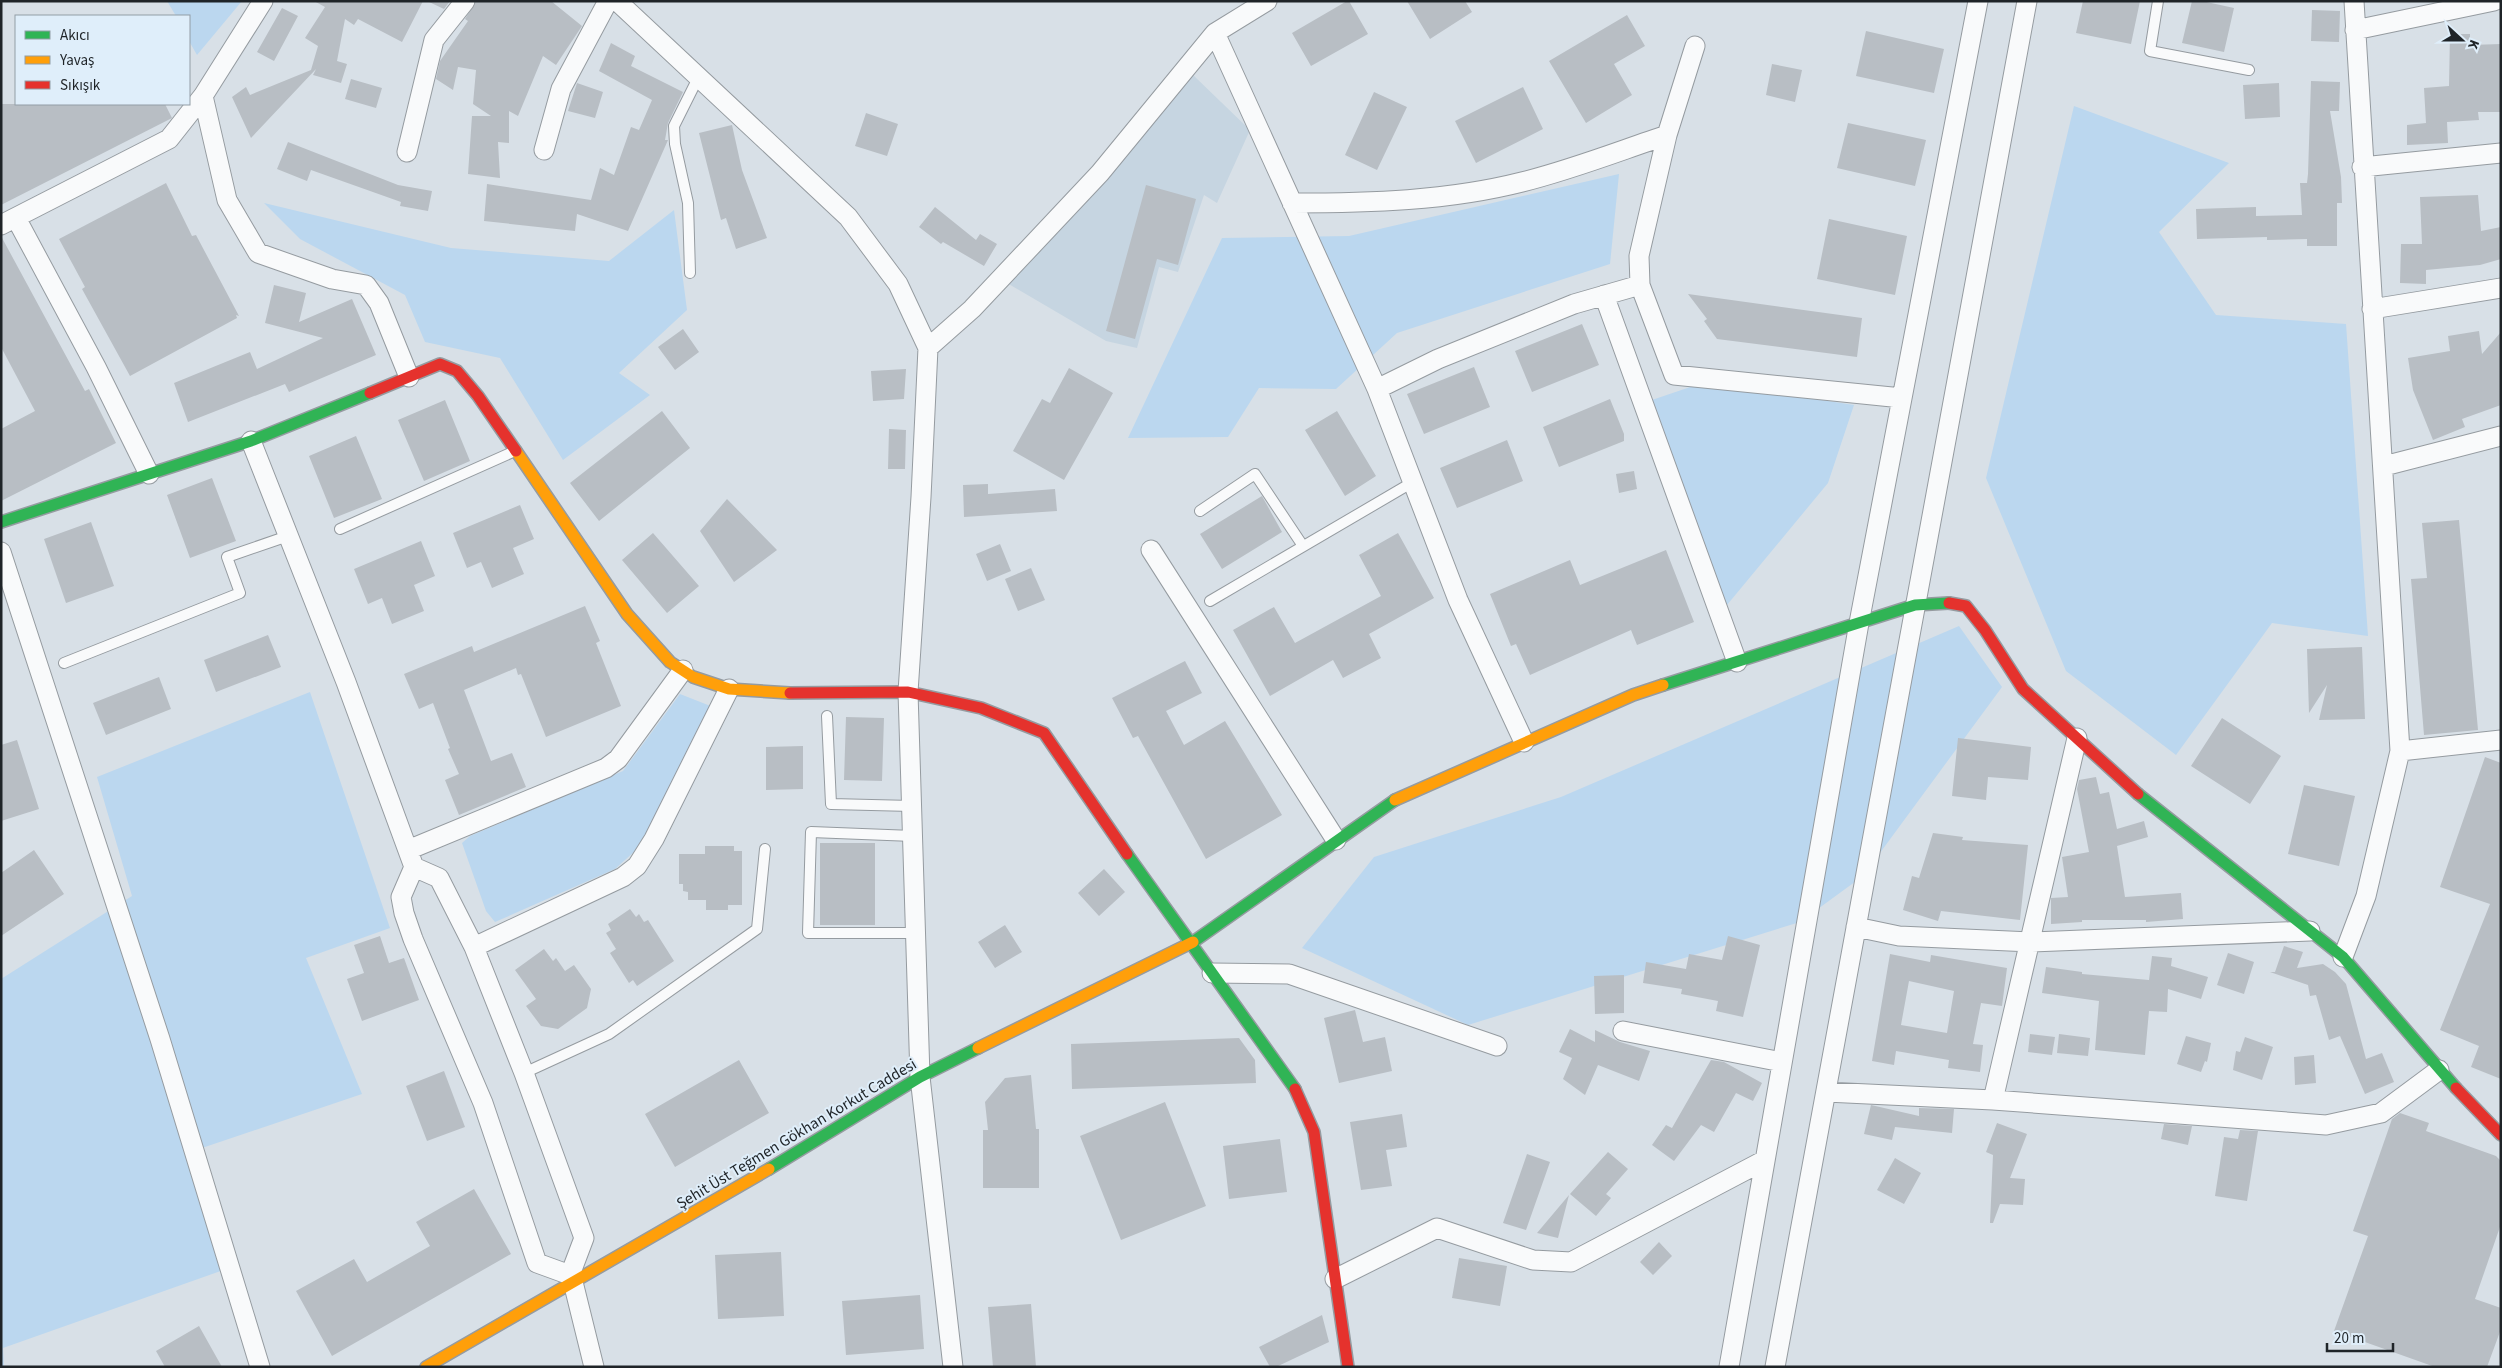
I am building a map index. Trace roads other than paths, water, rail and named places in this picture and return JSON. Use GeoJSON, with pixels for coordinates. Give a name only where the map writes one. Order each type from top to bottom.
{"type":"FeatureCollection","features":[{"type":"Feature","properties":{"kind":"street"},"geometry":{"type":"LineString","coordinates":[[149,474],[96,367],[9,222],[169,139],[203,96],[263,1]]}},
{"type":"Feature","properties":{"kind":"street"},"geometry":{"type":"LineString","coordinates":[[407,152],[434,40],[465,1]]}},
{"type":"Feature","properties":{"kind":"street"},"geometry":{"type":"LineString","coordinates":[[544,150],[560,89],[608,1]]}},
{"type":"Feature","properties":{"kind":"street"},"geometry":{"type":"LineString","coordinates":[[618,1],[848,217],[898,284],[928,348],[908,692],[920,1077],[953,1367]]}},
{"type":"Feature","properties":{"kind":"street"},"geometry":{"type":"LineString","coordinates":[[928,348],[972,309],[1100,173],[1215,33],[1267,1]]}},
{"type":"Feature","properties":{"kind":"street"},"geometry":{"type":"LineString","coordinates":[[1729,1367],[1859,623],[1978,1]]}},
{"type":"Feature","properties":{"kind":"street"},"geometry":{"type":"LineString","coordinates":[[1775,1367],[2027,1]]}},
{"type":"Feature","properties":{"kind":"street"},"geometry":{"type":"LineString","coordinates":[[2343,957],[2366,896],[2400,751],[2384,466],[2362,167],[2354,1]]}},
{"type":"Feature","properties":{"kind":"street"},"geometry":{"type":"LineString","coordinates":[[2354,30],[2494,1]]}},
{"type":"Feature","properties":{"kind":"street"},"geometry":{"type":"LineString","coordinates":[[1215,33],[1377,389],[1458,600],[1524,742]]}},
{"type":"Feature","properties":{"kind":"street"},"geometry":{"type":"LineString","coordinates":[[1695,46],[1667,135],[1639,256],[1640,285],[1674,375],[1902,398]]}},
{"type":"Feature","properties":{"kind":"street"},"geometry":{"type":"LineString","coordinates":[[203,96],[227,200],[258,254],[332,279],[366,286],[379,303],[409,377]]}},
{"type":"Feature","properties":{"kind":"street"},"geometry":{"type":"LineString","coordinates":[[1292,203],[1390,202],[1480,191],[1523,182],[1667,135]]}},
{"type":"Feature","properties":{"kind":"street"},"geometry":{"type":"LineString","coordinates":[[2362,167],[2501,153]]}},
{"type":"Feature","properties":{"kind":"street"},"geometry":{"type":"LineString","coordinates":[[1377,389],[1456,352],[1574,304],[1640,285]]}},
{"type":"Feature","properties":{"kind":"street"},"geometry":{"type":"LineString","coordinates":[[2372,309],[2501,288]]}},
{"type":"Feature","properties":{"kind":"street"},"geometry":{"type":"LineString","coordinates":[[1604,295],[1737,662]]}},
{"type":"Feature","properties":{"kind":"street"},"geometry":{"type":"LineString","coordinates":[[1,522],[251,441],[440,364],[457,371],[515,451],[627,614],[670,662],[693,677],[729,689],[767,692],[908,692],[982,708],[1044,733],[1295,1089],[1314,1132],[1348,1367]]}},
{"type":"Feature","properties":{"kind":"street"},"geometry":{"type":"LineString","coordinates":[[2384,466],[2501,436]]}},
{"type":"Feature","properties":{"kind":"street"},"geometry":{"type":"LineString","coordinates":[[251,441],[346,682],[411,859],[401,897],[404,913],[413,939],[484,1103],[537,1263],[572,1279]]}},
{"type":"Feature","properties":{"kind":"street"},"geometry":{"type":"LineString","coordinates":[[1151,550],[1336,840]]}},
{"type":"Feature","properties":{"kind":"street"},"geometry":{"type":"LineString","coordinates":[[1,552],[160,1038],[260,1367]]}},
{"type":"Feature","properties":{"kind":"street","name":"Şehit Üst Teğmen Gökhan Korkut Caddesi"},"geometry":{"type":"LineString","coordinates":[[426,1367],[572,1279],[692,1215],[920,1077],[1191,943],[1389,803],[1633,695],[1915,605],[1947,602],[1966,606],[1985,630],[2023,689],[2077,738]]}},
{"type":"Feature","properties":{"kind":"street"},"geometry":{"type":"LineString","coordinates":[[411,859],[606,768],[624,752],[683,670]]}},
{"type":"Feature","properties":{"kind":"street"},"geometry":{"type":"LineString","coordinates":[[474,947],[623,877],[637,866],[654,839],[729,689]]}},
{"type":"Feature","properties":{"kind":"street"},"geometry":{"type":"LineString","coordinates":[[1993,1100],[2077,738],[2147,802],[2343,957],[2439,1070],[2501,1135]]}},
{"type":"Feature","properties":{"kind":"street"},"geometry":{"type":"LineString","coordinates":[[2400,751],[2501,740]]}},
{"type":"Feature","properties":{"kind":"street"},"geometry":{"type":"LineString","coordinates":[[411,859],[439,878],[474,947],[524,1073],[584,1238],[572,1279],[594,1367]]}},
{"type":"Feature","properties":{"kind":"street"},"geometry":{"type":"LineString","coordinates":[[1856,927],[1899,936],[2030,942],[2310,930]]}},
{"type":"Feature","properties":{"kind":"street"},"geometry":{"type":"LineString","coordinates":[[1212,973],[1289,974],[1497,1046]]}},
{"type":"Feature","properties":{"kind":"street"},"geometry":{"type":"LineString","coordinates":[[1623,1031],[1782,1062]]}},
{"type":"Feature","properties":{"kind":"street"},"geometry":{"type":"LineString","coordinates":[[1826,1092],[1993,1100],[2326,1125],[2381,1113],[2439,1070]]}},
{"type":"Feature","properties":{"kind":"street"},"geometry":{"type":"LineString","coordinates":[[1335,1279],[1437,1228],[1533,1260],[1571,1262],[1765,1160]]}},
{"type":"Feature","properties":{"kind":"lane"},"geometry":{"type":"LineString","coordinates":[[2158,1],[2150,51],[2249,70]]}},
{"type":"Feature","properties":{"kind":"lane"},"geometry":{"type":"LineString","coordinates":[[690,273],[688,203],[675,144],[674,126],[698,78]]}},
{"type":"Feature","properties":{"kind":"lane"},"geometry":{"type":"LineString","coordinates":[[340,529],[515,451]]}},
{"type":"Feature","properties":{"kind":"lane"},"geometry":{"type":"LineString","coordinates":[[1200,511],[1255,474],[1303,546]]}},
{"type":"Feature","properties":{"kind":"lane"},"geometry":{"type":"LineString","coordinates":[[1210,601],[1413,482]]}},
{"type":"Feature","properties":{"kind":"lane"},"geometry":{"type":"LineString","coordinates":[[64,663],[240,594],[227,557],[288,536]]}},
{"type":"Feature","properties":{"kind":"lane"},"geometry":{"type":"LineString","coordinates":[[827,716],[831,804],[912,806]]}},
{"type":"Feature","properties":{"kind":"lane"},"geometry":{"type":"LineString","coordinates":[[913,836],[810,832],[808,933],[916,933]]}},
{"type":"Feature","properties":{"kind":"lane"},"geometry":{"type":"LineString","coordinates":[[524,1073],[609,1034],[757,929],[765,849]]}}]}
